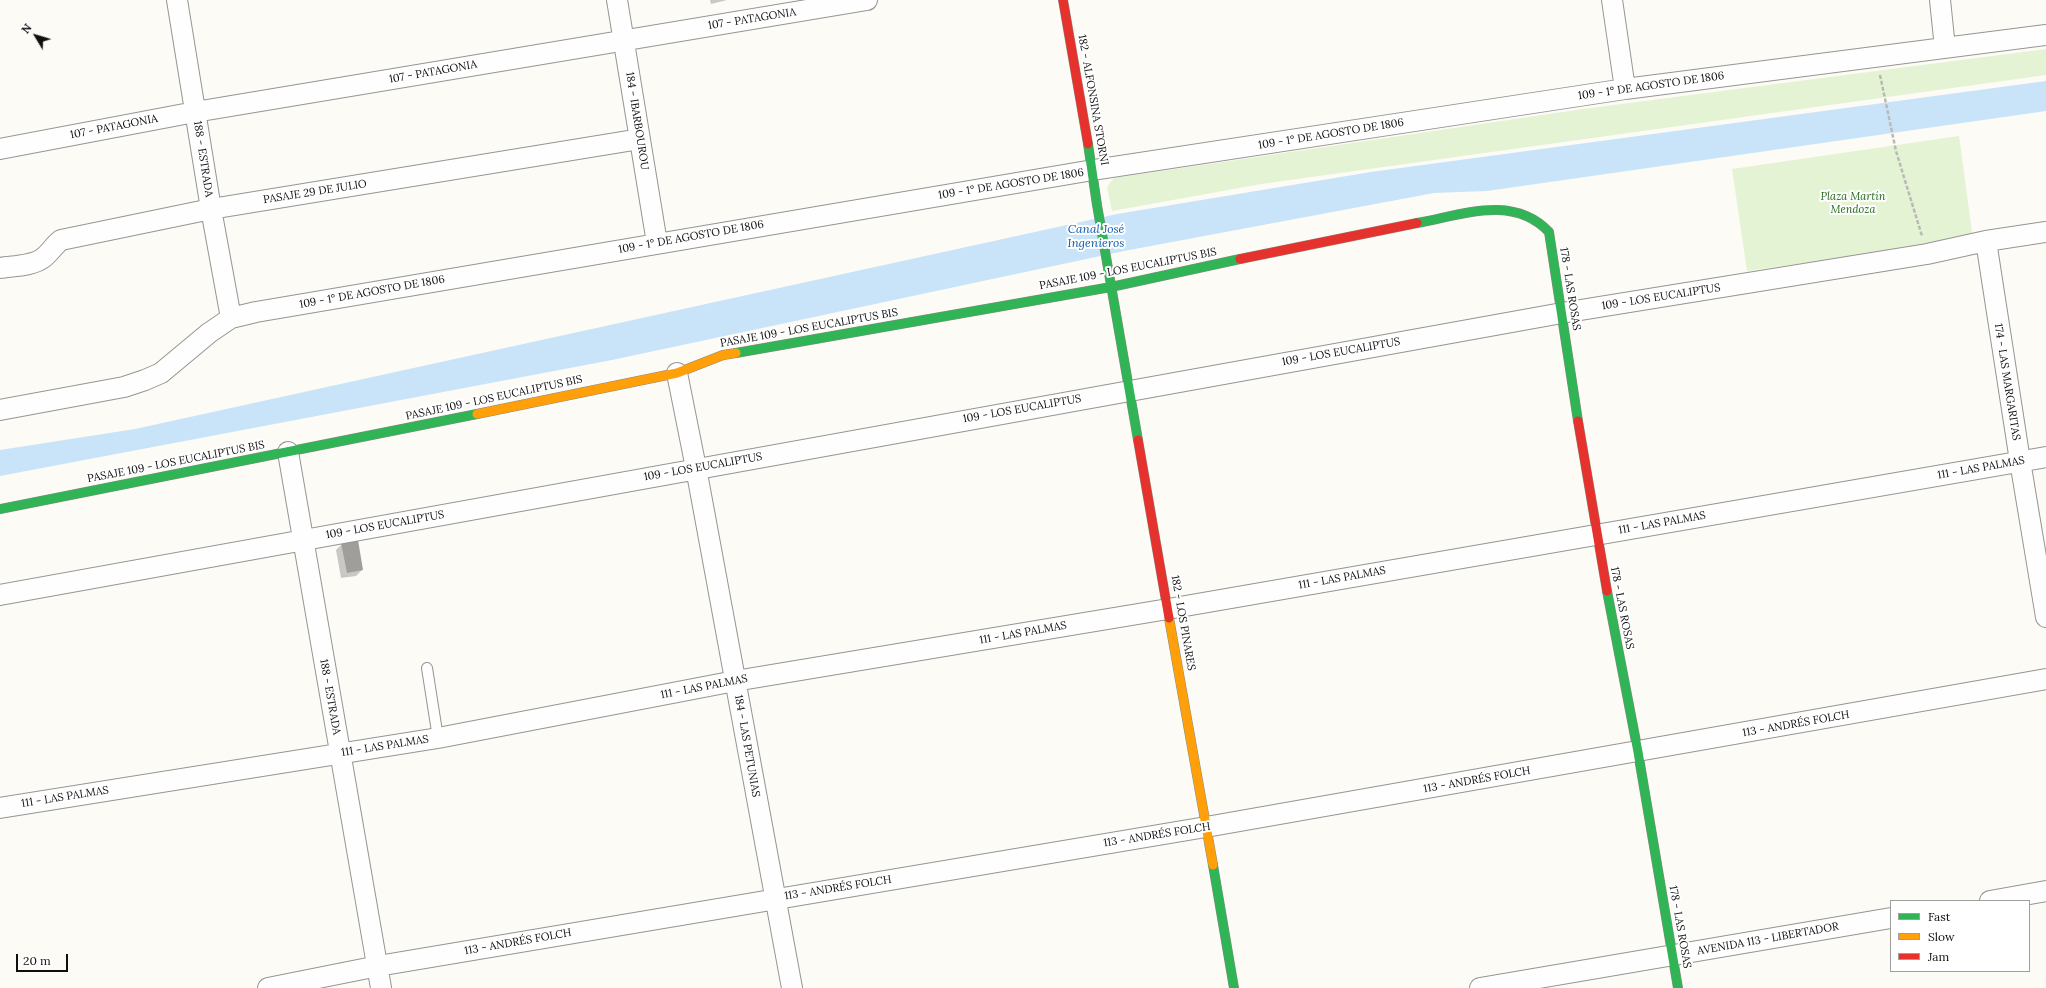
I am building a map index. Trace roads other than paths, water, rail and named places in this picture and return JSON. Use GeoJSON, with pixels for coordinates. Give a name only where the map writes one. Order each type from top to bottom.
{"type":"FeatureCollection","features":[{"type":"Feature","properties":{"kind":"street","name":"188 - ESTRADA"},"geometry":{"type":"LineString","coordinates":[[177,0],[211,209],[231,318]]}},
{"type":"Feature","properties":{"kind":"street","name":"184 - IBARBOUROU"},"geometry":{"type":"LineString","coordinates":[[617,0],[657,243]]}},
{"type":"Feature","properties":{"kind":"street","name":"107 - PATAGONIA"},"geometry":{"type":"LineString","coordinates":[[0,149],[195,112],[867,0]]}},
{"type":"Feature","properties":{"kind":"street","name":"182 - ALFONSINA STORNI"},"geometry":{"type":"LineString","coordinates":[[1063,0],[1093,170],[1097,205],[1107,262]]}},
{"type":"Feature","properties":{"kind":"street"},"geometry":{"type":"LineString","coordinates":[[1612,0],[1625,89]]}},
{"type":"Feature","properties":{"kind":"street"},"geometry":{"type":"LineString","coordinates":[[1940,0],[1945,48]]}},
{"type":"Feature","properties":{"kind":"street","name":"109 - 1° DE AGOSTO DE 1806"},"geometry":{"type":"LineString","coordinates":[[0,410],[124,387],[145,380],[161,373],[209,333],[231,318],[272,309],[1093,170],[1625,89],[2046,35]]}},
{"type":"Feature","properties":{"kind":"street","name":"PASAJE 29 DE JULIO"},"geometry":{"type":"LineString","coordinates":[[0,268],[37,262],[61,240],[211,209],[640,139]]}},
{"type":"Feature","properties":{"kind":"street","name":"PASAJE 109 - LOS EUCALIPTUS BIS"},"geometry":{"type":"LineString","coordinates":[[0,509],[676,373],[723,354],[1111,287],[1287,248],[1486,210],[1515,210],[1527,214],[1540,221],[1549,232]]}},
{"type":"Feature","properties":{"kind":"street","name":"178 - LAS ROSAS"},"geometry":{"type":"LineString","coordinates":[[1549,232],[1596,534],[1638,752],[1678,988]]}},
{"type":"Feature","properties":{"kind":"street","name":"109 - LOS EUCALIPTUS"},"geometry":{"type":"LineString","coordinates":[[0,595],[696,468],[1562,313],[1927,254],[2046,232]]}},
{"type":"Feature","properties":{"kind":"street","name":"174 - LAS MARGARITAS"},"geometry":{"type":"LineString","coordinates":[[1986,242],[2046,617]]}},
{"type":"Feature","properties":{"kind":"street","name":"182 - LOS PINARES"},"geometry":{"type":"LineString","coordinates":[[1107,262],[1131,390],[1234,988]]}},
{"type":"Feature","properties":{"kind":"street","name":"184 - LAS PETUNIAS"},"geometry":{"type":"LineString","coordinates":[[676,373],[696,468],[792,988]]}},
{"type":"Feature","properties":{"kind":"street","name":"188 - ESTRADA"},"geometry":{"type":"LineString","coordinates":[[288,452],[302,540],[382,988]]}},
{"type":"Feature","properties":{"kind":"street","name":"111 - LAS PALMAS"},"geometry":{"type":"LineString","coordinates":[[0,808],[438,738],[735,681],[1168,609],[2046,457]]}},
{"type":"Feature","properties":{"kind":"street","name":"113 - ANDRÉS FOLCH"},"geometry":{"type":"LineString","coordinates":[[268,988],[378,966],[1206,827],[2046,679]]}},
{"type":"Feature","properties":{"kind":"street"},"geometry":{"type":"LineString","coordinates":[[1996,900],[2046,891]]}},
{"type":"Feature","properties":{"kind":"street","name":"AVENIDA 113 - LIBERTADOR"},"geometry":{"type":"LineString","coordinates":[[1480,988],[1890,918]]}},
{"type":"Feature","properties":{"kind":"lane"},"geometry":{"type":"LineString","coordinates":[[427,668],[438,738]]}},
{"type":"Feature","properties":{"kind":"water","name":"Canal José Ingenieros"},"geometry":{"type":"Polygon","coordinates":[[[2046,81],[2046,111],[1487,191],[1434,193],[1124,251],[612,360],[0,476],[0,450],[135,429],[1117,214],[1371,172],[2046,81]]]}},
{"type":"Feature","properties":{"kind":"park label","name":"Plaza Martín Mendoza"},"geometry":{"type":"Point","coordinates":[1853,203]}}]}
